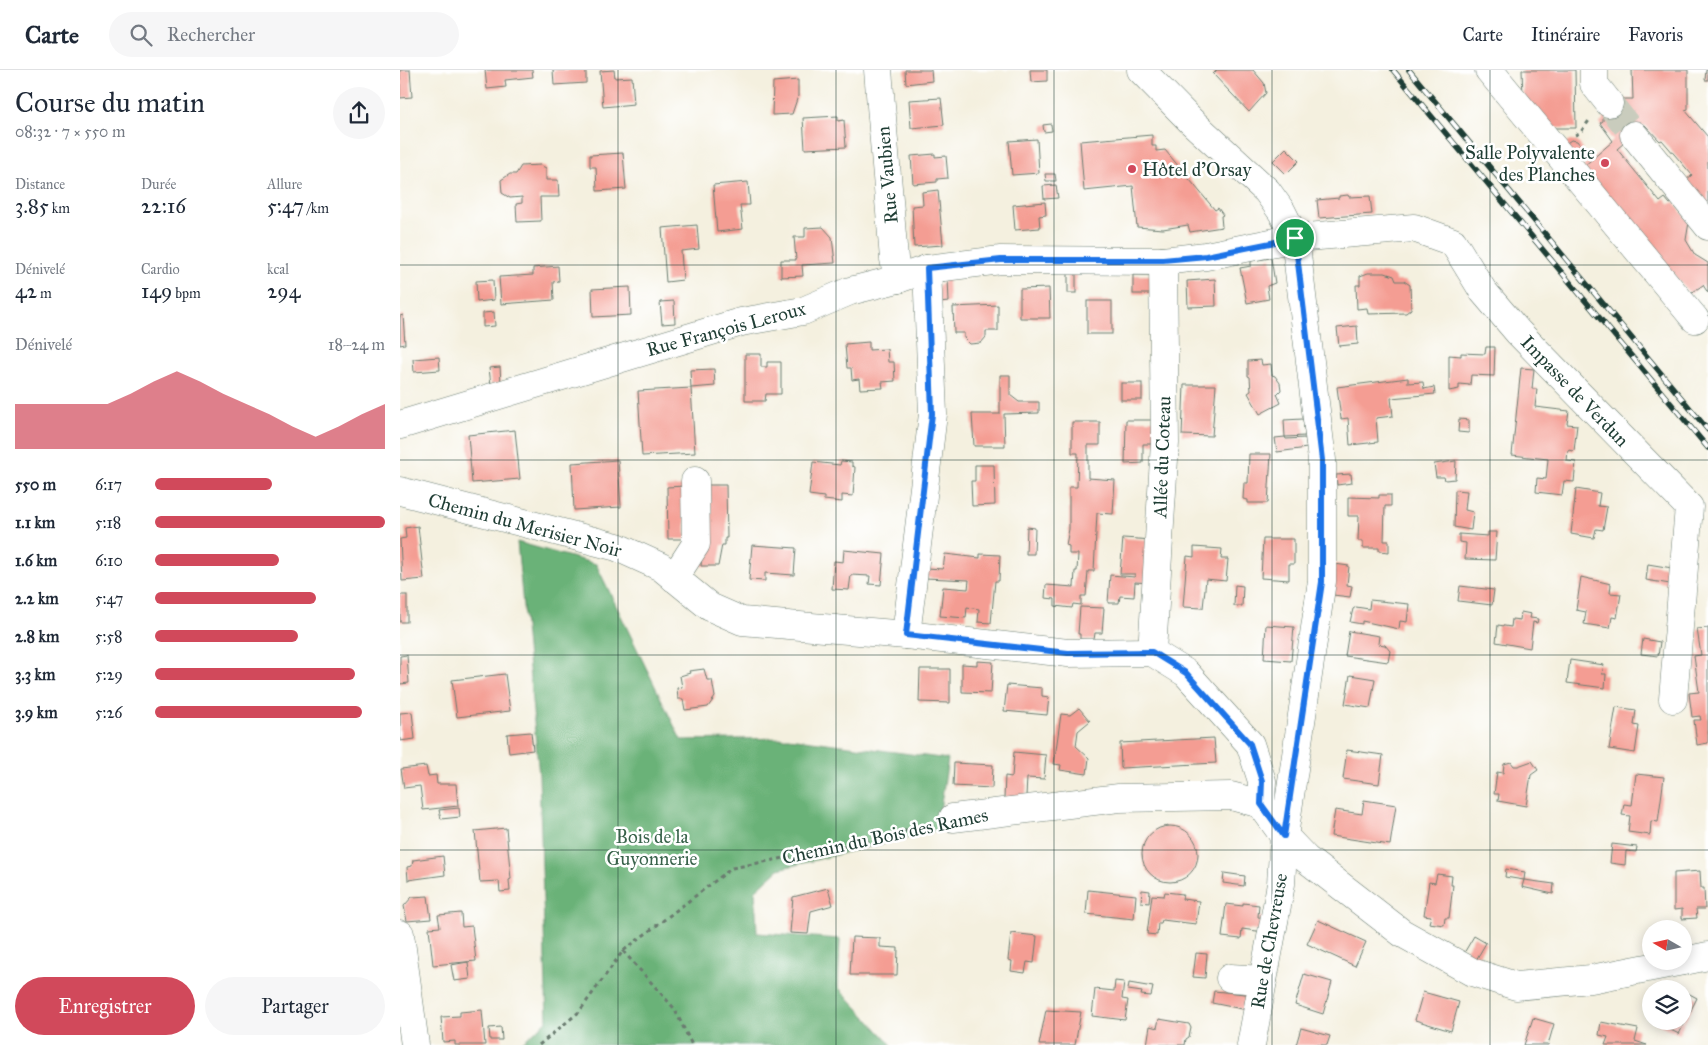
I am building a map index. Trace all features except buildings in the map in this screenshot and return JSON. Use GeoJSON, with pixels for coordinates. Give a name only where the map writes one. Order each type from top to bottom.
{"type":"FeatureCollection","features":[{"type":"Feature","properties":{"kind":"street","name":"Rue Vaubien"},"geometry":{"type":"LineString","coordinates":[[878,70],[894,259],[898,279]]}},
{"type":"Feature","properties":{"kind":"street","name":"Rue de Chevreuse"},"geometry":{"type":"LineString","coordinates":[[1141,70],[1191,121],[1267,191],[1282,212],[1295,238],[1322,460],[1322,582],[1284,836],[1281,884],[1251,1045]]}},
{"type":"Feature","properties":{"kind":"street"},"geometry":{"type":"LineString","coordinates":[[1489,70],[1695,319]]}},
{"type":"Feature","properties":{"kind":"street"},"geometry":{"type":"LineString","coordinates":[[1594,70],[1594,84],[1607,100]]}},
{"type":"Feature","properties":{"kind":"street"},"geometry":{"type":"LineString","coordinates":[[1634,135],[1708,226]]}},
{"type":"Feature","properties":{"kind":"street","name":"Impasse de Verdun"},"geometry":{"type":"LineString","coordinates":[[1295,238],[1414,228],[1453,242],[1483,291],[1518,332],[1689,507],[1673,699]]}},
{"type":"Feature","properties":{"kind":"street","name":"Rue François Leroux"},"geometry":{"type":"LineString","coordinates":[[400,425],[741,322],[803,311],[850,291],[898,279],[927,268],[1001,260],[1163,260],[1206,256],[1295,238]]}},
{"type":"Feature","properties":{"kind":"street","name":"Allée du Coteau"},"geometry":{"type":"LineString","coordinates":[[1152,652],[1165,443],[1163,260]]}},
{"type":"Feature","properties":{"kind":"street"},"geometry":{"type":"LineString","coordinates":[[906,635],[932,414],[927,268]]}},
{"type":"Feature","properties":{"kind":"street"},"geometry":{"type":"LineString","coordinates":[[674,578],[696,544],[695,481]]}},
{"type":"Feature","properties":{"kind":"street","name":"Chemin du Merisier Noir"},"geometry":{"type":"LineString","coordinates":[[400,491],[617,547],[661,567],[710,607],[742,621],[906,635],[1068,653],[1152,652]]}},
{"type":"Feature","properties":{"kind":"street"},"geometry":{"type":"LineString","coordinates":[[1152,652],[1186,673],[1250,744],[1262,781],[1261,804],[1284,836],[1306,859],[1402,933],[1472,972],[1516,986],[1591,979],[1642,969]]}},
{"type":"Feature","properties":{"kind":"street","name":"Chemin du Bois des Rames"},"geometry":{"type":"LineString","coordinates":[[953,818],[1120,798],[1231,796],[1261,804]]}},
{"type":"Feature","properties":{"kind":"street"},"geometry":{"type":"LineString","coordinates":[[400,934],[415,1045]]}},
{"type":"Feature","properties":{"kind":"street"},"geometry":{"type":"LineString","coordinates":[[1692,959],[1708,956]]}},
{"type":"Feature","properties":{"kind":"street"},"geometry":{"type":"LineString","coordinates":[[1230,978],[1263,980]]}},
{"type":"Feature","properties":{"kind":"path"},"geometry":{"type":"LineString","coordinates":[[1552,146],[1580,133],[1607,100]]}},
{"type":"Feature","properties":{"kind":"path","name":"Chemin du Bois des Rames"},"geometry":{"type":"LineString","coordinates":[[539,1045],[545,1043],[579,1012],[623,951],[732,868],[862,842],[953,818]]}},
{"type":"Feature","properties":{"kind":"path"},"geometry":{"type":"LineString","coordinates":[[623,951],[674,1008],[692,1045]]}},
{"type":"Feature","properties":{"kind":"green space","name":"Bois de la Guyonnerie"},"geometry":{"type":"Polygon","coordinates":[[[517,542],[596,564],[681,740],[789,738],[948,759],[937,830],[779,869],[755,891],[757,933],[840,939],[838,987],[892,1045],[519,1045],[547,1021],[539,775],[517,542]]]}},
{"type":"Feature","properties":{"kind":"tunnel"},"geometry":{"type":"LineString","coordinates":[[1609,103],[1634,135]]}},
{"type":"Feature","properties":{"kind":"railway"},"geometry":{"type":"LineString","coordinates":[[1393,70],[1708,448]]}},
{"type":"Feature","properties":{"kind":"railway"},"geometry":{"type":"LineString","coordinates":[[1409,70],[1708,430]]}},
{"type":"Feature","properties":{"kind":"place","name":"Salle Polyvalente des Planches"},"geometry":{"type":"Point","coordinates":[1605,163]}},
{"type":"Feature","properties":{"kind":"place","name":"Hôtel d'Orsay"},"geometry":{"type":"Point","coordinates":[1132,169]}},
{"type":"Feature","properties":{"kind":"route"},"geometry":{"type":"LineString","coordinates":[[1295,238],[1322,460],[1322,582],[1284,836],[1261,804],[1262,781],[1250,744],[1186,673],[1152,652],[1068,653],[906,635],[932,414],[927,268],[1001,260],[1163,260],[1206,256],[1295,238]]}}]}
